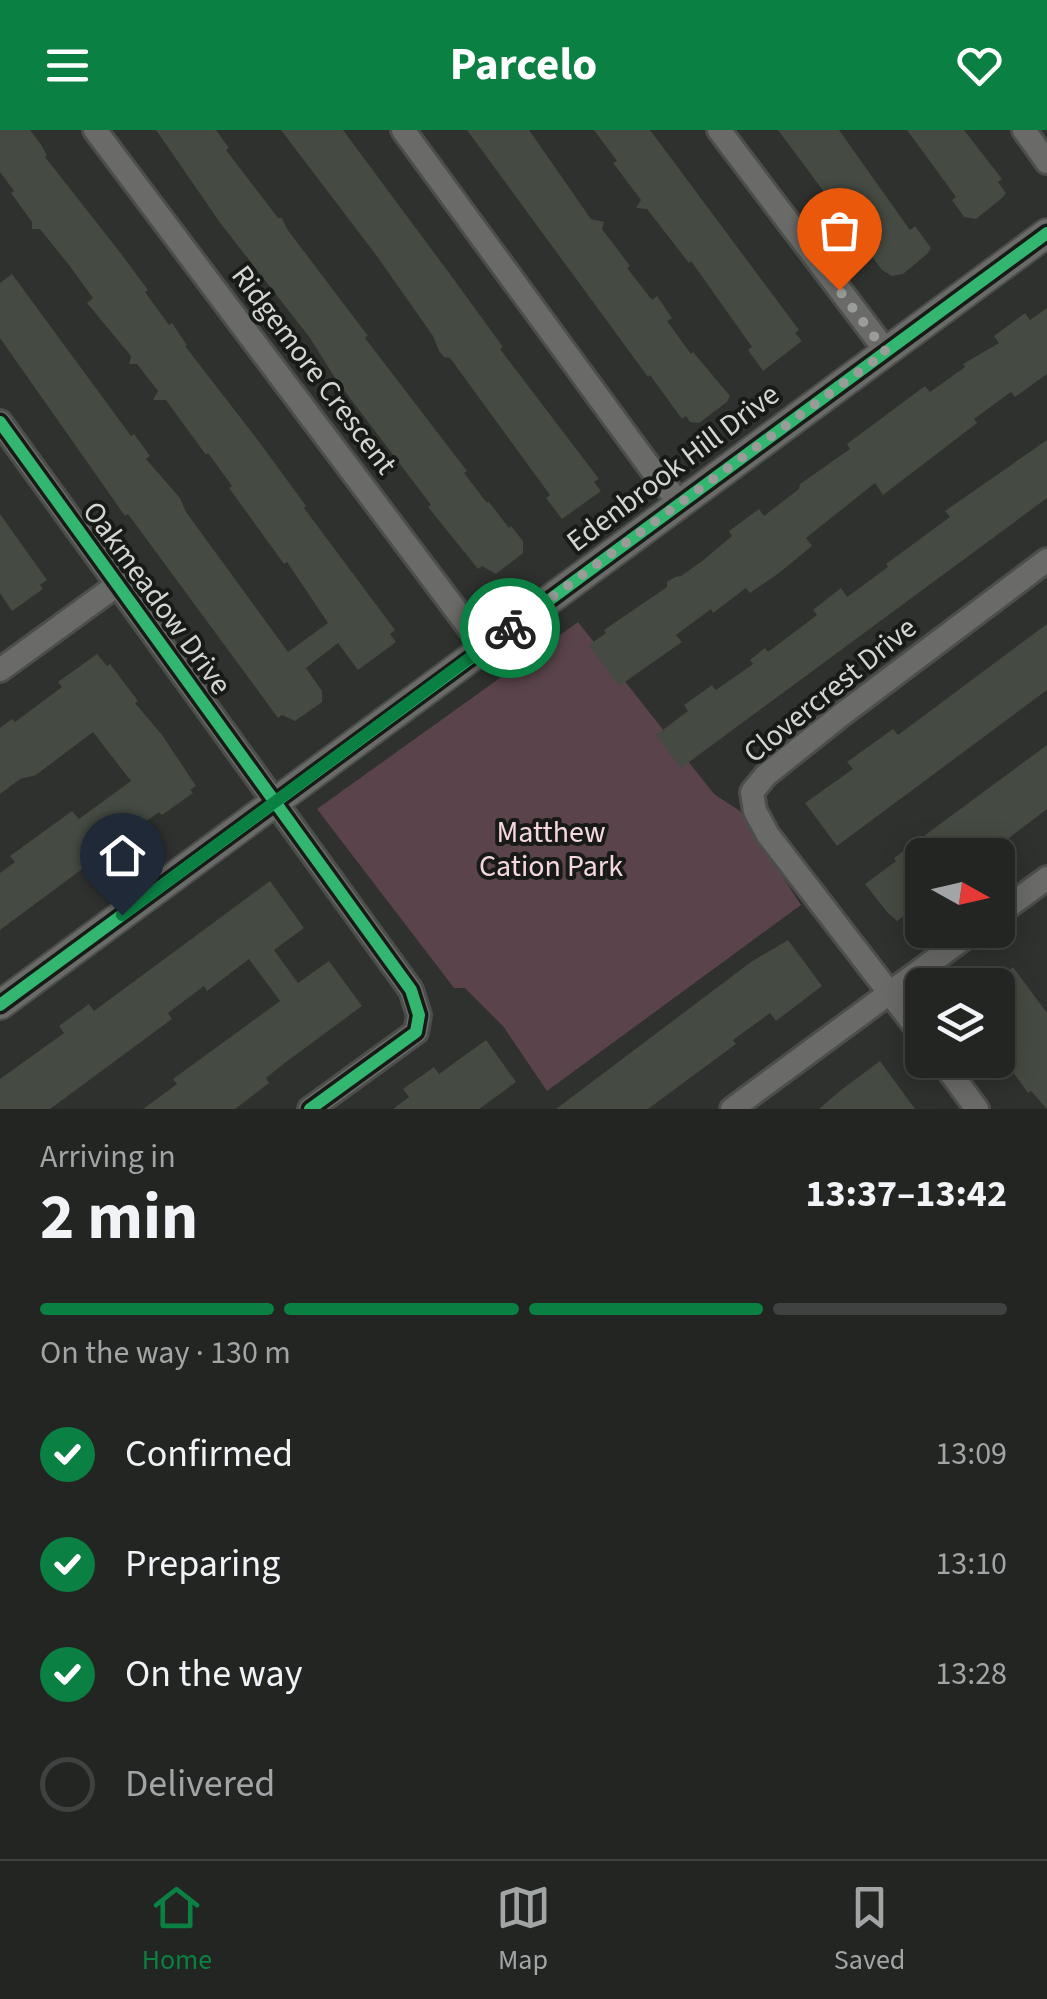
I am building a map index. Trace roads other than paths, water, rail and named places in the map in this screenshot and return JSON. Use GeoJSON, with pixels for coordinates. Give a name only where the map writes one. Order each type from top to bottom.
{"type":"FeatureCollection","features":[{"type":"Feature","properties":{"kind":"street","name":"Ridgemore Crescent"},"geometry":{"type":"LineString","coordinates":[[95,130],[483,646]]}},
{"type":"Feature","properties":{"kind":"street"},"geometry":{"type":"LineString","coordinates":[[403,130],[652,470],[680,502]]}},
{"type":"Feature","properties":{"kind":"street"},"geometry":{"type":"LineString","coordinates":[[718,130],[886,352]]}},
{"type":"Feature","properties":{"kind":"street"},"geometry":{"type":"LineString","coordinates":[[1024,130],[1047,162]]}},
{"type":"Feature","properties":{"kind":"street","name":"Edenbrook Hill Drive"},"geometry":{"type":"LineString","coordinates":[[0,1005],[1047,233]]}},
{"type":"Feature","properties":{"kind":"street","name":"Oakmeadow Drive"},"geometry":{"type":"LineString","coordinates":[[0,422],[412,990],[419,1015],[416,1032],[310,1109]]}},
{"type":"Feature","properties":{"kind":"street","name":"Clovercrest Drive"},"geometry":{"type":"LineString","coordinates":[[891,992],[768,835],[754,812],[752,792],[766,775],[840,716],[1047,560]]}},
{"type":"Feature","properties":{"kind":"street"},"geometry":{"type":"LineString","coordinates":[[0,670],[117,585]]}},
{"type":"Feature","properties":{"kind":"street"},"geometry":{"type":"LineString","coordinates":[[1015,902],[1047,878]]}},
{"type":"Feature","properties":{"kind":"street"},"geometry":{"type":"LineString","coordinates":[[732,1109],[951,948]]}},
{"type":"Feature","properties":{"kind":"street"},"geometry":{"type":"LineString","coordinates":[[891,992],[905,1011]]}},
{"type":"Feature","properties":{"kind":"street"},"geometry":{"type":"LineString","coordinates":[[955,1078],[978,1109]]}},
{"type":"Feature","properties":{"kind":"park label","name":"Matthew Cation Park"},"geometry":{"type":"Point","coordinates":[551,849]}}]}
